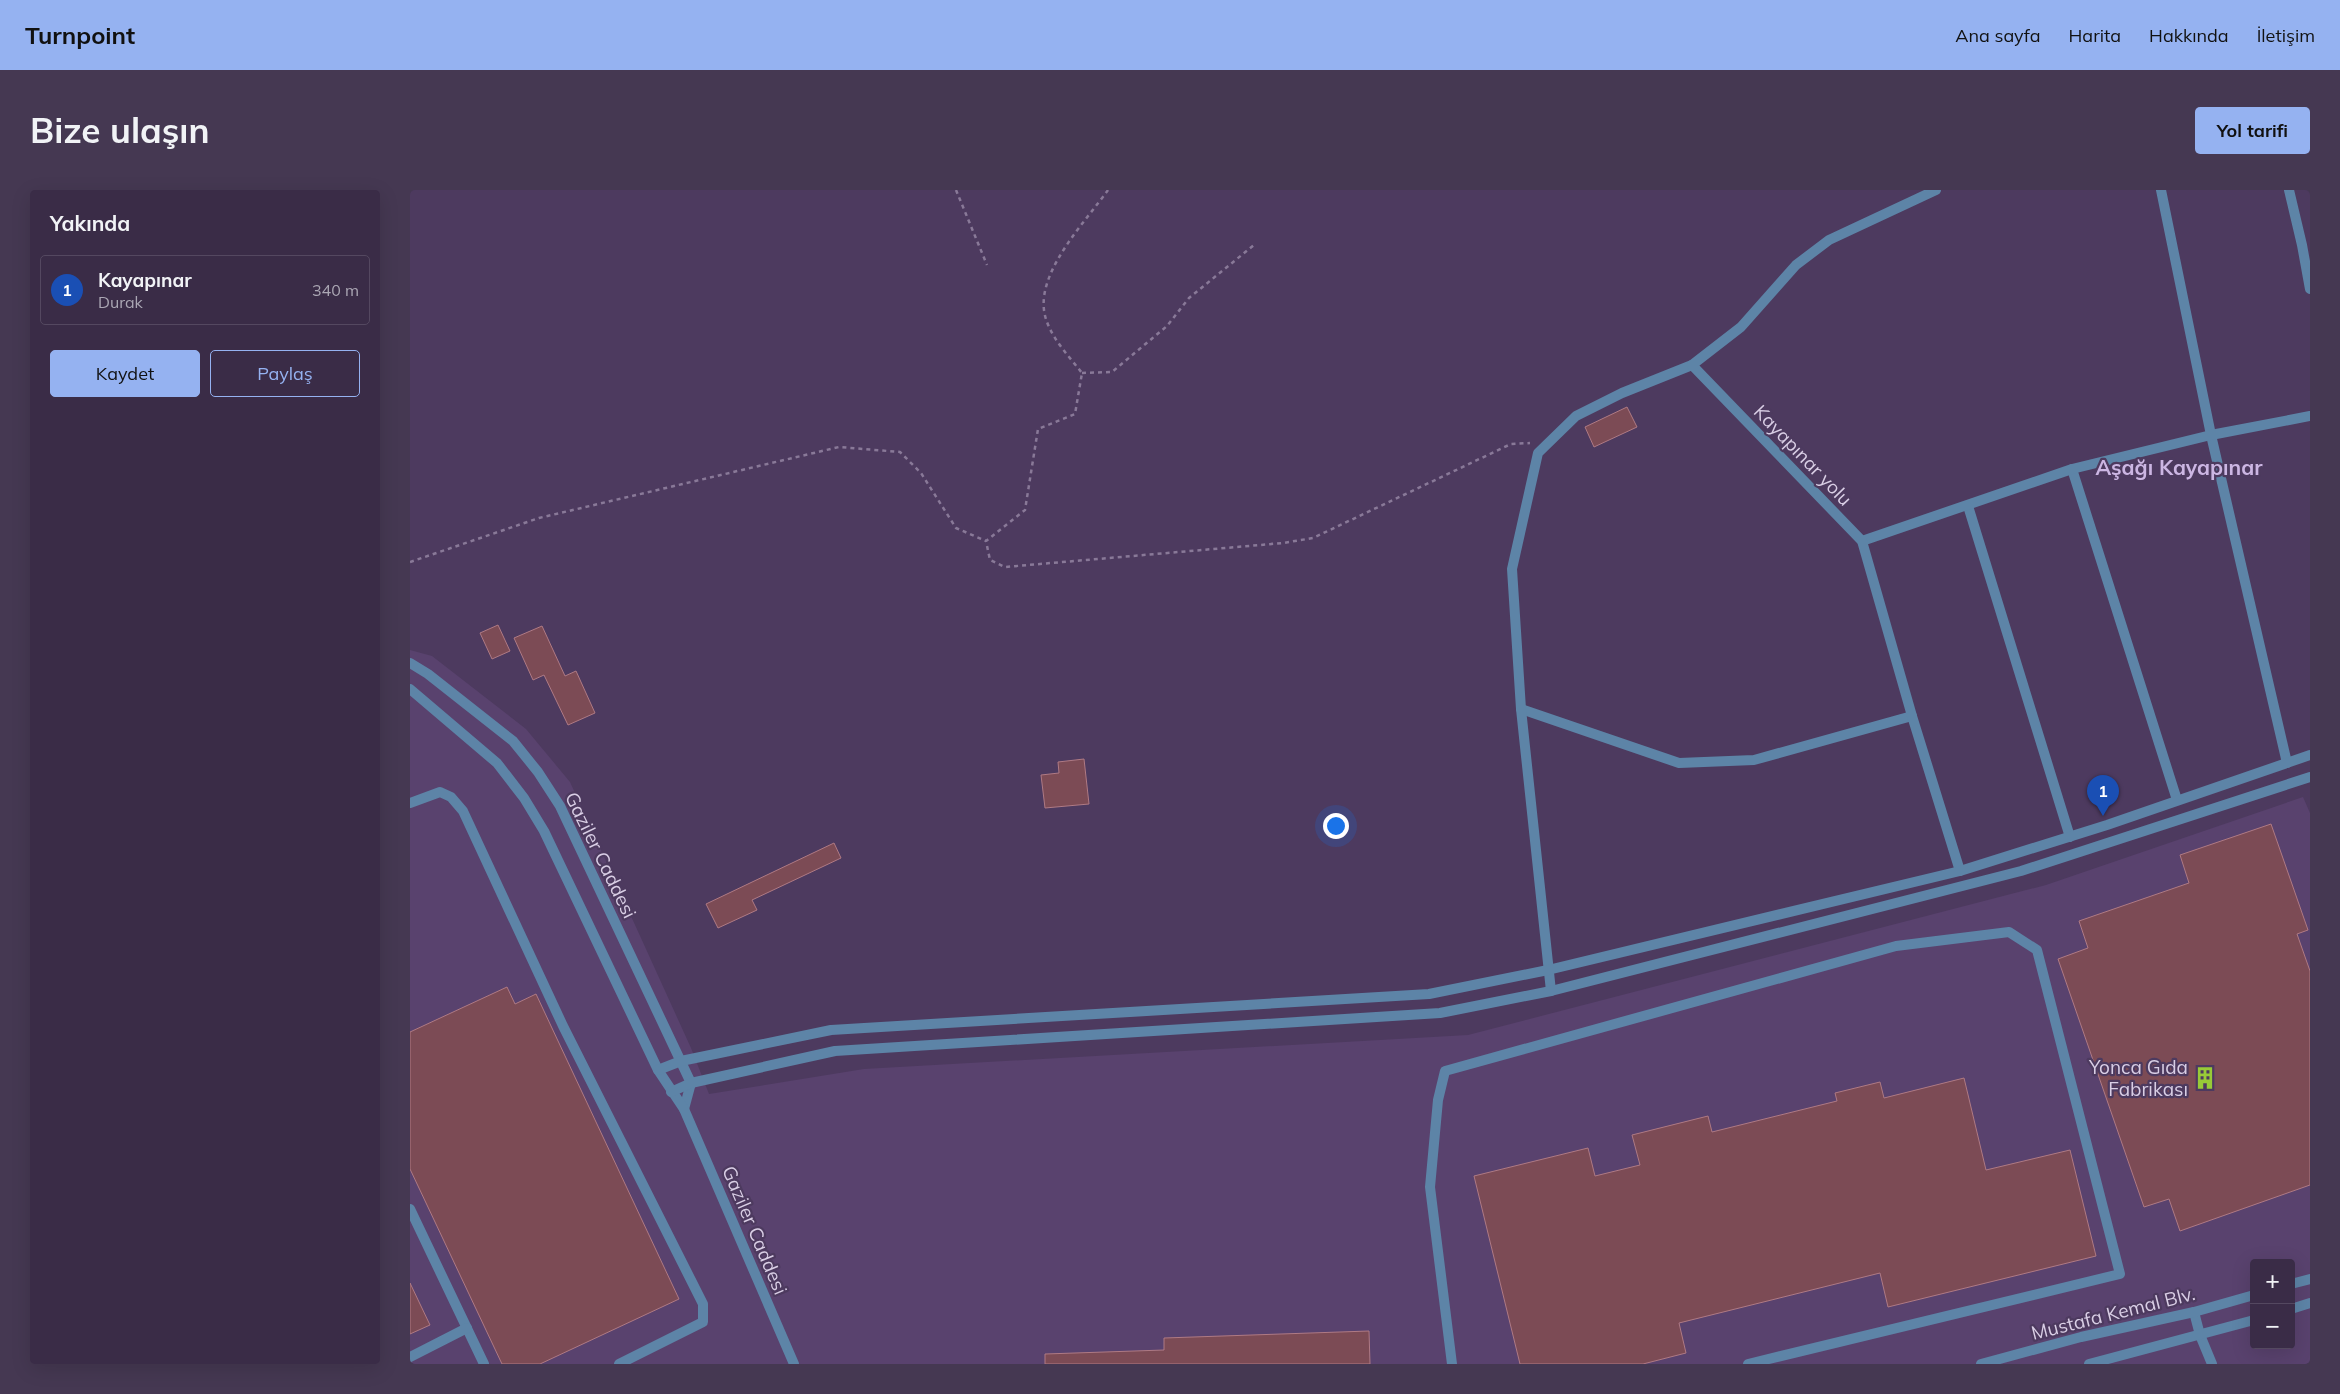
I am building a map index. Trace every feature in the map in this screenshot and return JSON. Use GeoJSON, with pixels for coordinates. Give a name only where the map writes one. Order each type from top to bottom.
{"type":"FeatureCollection","features":[{"type":"Feature","properties":{"kind":"street"},"geometry":{"type":"LineString","coordinates":[[1552,992],[1548,970],[1521,709],[1512,569],[1538,453],[1576,416],[1622,393],[1692,365],[1741,326],[1796,266],[1829,240],[1936,190]]}},
{"type":"Feature","properties":{"kind":"street"},"geometry":{"type":"LineString","coordinates":[[2161,190],[2211,435],[2287,763]]}},
{"type":"Feature","properties":{"kind":"street"},"geometry":{"type":"LineString","coordinates":[[2288,190],[2302,245],[2310,289]]}},
{"type":"Feature","properties":{"kind":"street","name":"Kayapınar yolu"},"geometry":{"type":"LineString","coordinates":[[1692,365],[1862,541],[1912,716],[1960,871]]}},
{"type":"Feature","properties":{"kind":"street"},"geometry":{"type":"LineString","coordinates":[[1862,541],[2072,469],[2211,435],[2310,416]]}},
{"type":"Feature","properties":{"kind":"street"},"geometry":{"type":"LineString","coordinates":[[2072,469],[2177,800]]}},
{"type":"Feature","properties":{"kind":"street"},"geometry":{"type":"LineString","coordinates":[[1968,506],[2070,837]]}},
{"type":"Feature","properties":{"kind":"street","name":"Gaziler Caddesi"},"geometry":{"type":"LineString","coordinates":[[410,663],[428,674],[513,741],[538,772],[560,806],[691,1083]]}},
{"type":"Feature","properties":{"kind":"street","name":"Gaziler Caddesi"},"geometry":{"type":"LineString","coordinates":[[410,689],[497,763],[524,798],[544,831],[658,1070],[684,1109],[794,1364]]}},
{"type":"Feature","properties":{"kind":"street"},"geometry":{"type":"LineString","coordinates":[[1521,709],[1679,763],[1754,760],[1912,716]]}},
{"type":"Feature","properties":{"kind":"street"},"geometry":{"type":"LineString","coordinates":[[658,1070],[681,1061],[831,1030],[1429,994],[1548,970],[1960,871],[2070,837],[2310,755]]}},
{"type":"Feature","properties":{"kind":"street"},"geometry":{"type":"LineString","coordinates":[[671,1092],[691,1083],[835,1051],[1440,1013],[1552,992],[2021,871],[2310,777]]}},
{"type":"Feature","properties":{"kind":"street"},"geometry":{"type":"LineString","coordinates":[[410,803],[440,792],[451,797],[463,810],[563,1026],[703,1304],[703,1322],[619,1364]]}},
{"type":"Feature","properties":{"kind":"street"},"geometry":{"type":"LineString","coordinates":[[1452,1364],[1430,1188],[1438,1100],[1445,1071],[1896,946],[2009,932],[2037,950],[2120,1274],[1748,1364]]}},
{"type":"Feature","properties":{"kind":"street"},"geometry":{"type":"LineString","coordinates":[[684,1109],[691,1083]]}},
{"type":"Feature","properties":{"kind":"street"},"geometry":{"type":"LineString","coordinates":[[410,1209],[484,1364]]}},
{"type":"Feature","properties":{"kind":"street"},"geometry":{"type":"LineString","coordinates":[[2295,1283],[2310,1278]]}},
{"type":"Feature","properties":{"kind":"street","name":"Mustafa Kemal Blv."},"geometry":{"type":"LineString","coordinates":[[1981,1364],[2081,1337],[2194,1312],[2250,1296]]}},
{"type":"Feature","properties":{"kind":"street"},"geometry":{"type":"LineString","coordinates":[[2295,1308],[2310,1303]]}},
{"type":"Feature","properties":{"kind":"street"},"geometry":{"type":"LineString","coordinates":[[2194,1312],[2200,1335],[2212,1364]]}},
{"type":"Feature","properties":{"kind":"street"},"geometry":{"type":"LineString","coordinates":[[2089,1364],[2250,1321]]}},
{"type":"Feature","properties":{"kind":"street"},"geometry":{"type":"LineString","coordinates":[[410,1357],[467,1328]]}},
{"type":"Feature","properties":{"kind":"path"},"geometry":{"type":"LineString","coordinates":[[956,190],[987,265]]}},
{"type":"Feature","properties":{"kind":"path"},"geometry":{"type":"LineString","coordinates":[[986,541],[1025,510],[1038,429],[1075,414],[1082,373],[1054,336],[1044,311],[1044,291],[1056,261],[1108,190]]}},
{"type":"Feature","properties":{"kind":"path"},"geometry":{"type":"LineString","coordinates":[[1082,373],[1112,372],[1167,326],[1189,298],[1254,245]]}},
{"type":"Feature","properties":{"kind":"path"},"geometry":{"type":"LineString","coordinates":[[986,541],[990,560],[1005,566],[1291,542],[1313,538],[1511,444],[1549,442]]}},
{"type":"Feature","properties":{"kind":"path"},"geometry":{"type":"LineString","coordinates":[[410,562],[539,518],[839,446],[900,452],[921,473],[956,528],[986,541]]}},
{"type":"Feature","properties":{"kind":"shaded area"},"geometry":{"type":"Polygon","coordinates":[[[410,650],[432,656],[526,729],[570,782],[691,1048],[709,1094],[864,1069],[1468,1035],[2046,885],[2303,797],[2310,813],[2310,1364],[410,1364],[410,650]]]}},
{"type":"Feature","properties":{"kind":"building"},"geometry":{"type":"Polygon","coordinates":[[[1627,407],[1637,427],[1594,447],[1585,427],[1627,407]]]}},
{"type":"Feature","properties":{"kind":"building"},"geometry":{"type":"Polygon","coordinates":[[[498,625],[510,651],[492,659],[480,633],[498,625]]]}},
{"type":"Feature","properties":{"kind":"building"},"geometry":{"type":"Polygon","coordinates":[[[542,626],[565,676],[576,671],[595,713],[568,725],[544,675],[533,680],[514,638],[542,626]]]}},
{"type":"Feature","properties":{"kind":"building"},"geometry":{"type":"Polygon","coordinates":[[[1084,759],[1089,804],[1045,808],[1041,775],[1059,773],[1058,762],[1084,759]]]}},
{"type":"Feature","properties":{"kind":"building","name":"Yonca Gıda Fabrikası"},"geometry":{"type":"Polygon","coordinates":[[[2271,824],[2308,930],[2297,934],[2310,971],[2310,1185],[2180,1231],[2169,1199],[2144,1207],[2058,959],[2088,948],[2079,921],[2189,883],[2180,855],[2271,824]]]}},
{"type":"Feature","properties":{"kind":"building"},"geometry":{"type":"Polygon","coordinates":[[[834,843],[841,858],[752,900],[757,910],[718,928],[706,904],[834,843]]]}},
{"type":"Feature","properties":{"kind":"building"},"geometry":{"type":"Polygon","coordinates":[[[507,987],[515,1004],[536,994],[679,1299],[540,1364],[502,1364],[410,1169],[410,1032],[507,987]]]}},
{"type":"Feature","properties":{"kind":"building"},"geometry":{"type":"Polygon","coordinates":[[[1964,1078],[1986,1170],[2070,1150],[2096,1256],[1888,1307],[1880,1273],[1679,1323],[1686,1353],[1643,1364],[1520,1364],[1474,1176],[1588,1148],[1595,1176],[1640,1165],[1632,1135],[1708,1116],[1712,1132],[1837,1101],[1835,1093],[1880,1082],[1884,1098],[1964,1078]]]}},
{"type":"Feature","properties":{"kind":"building"},"geometry":{"type":"Polygon","coordinates":[[[410,1283],[430,1325],[410,1334],[410,1283]]]}},
{"type":"Feature","properties":{"kind":"building"},"geometry":{"type":"Polygon","coordinates":[[[1369,1331],[1370,1364],[1045,1364],[1045,1354],[1164,1350],[1164,1338],[1369,1331]]]}},
{"type":"Feature","properties":{"kind":"place","name":"Kayapınar"},"geometry":{"type":"Point","coordinates":[2103,816]}},
{"type":"Feature","properties":{"kind":"place","name":"Yonca Gıda Fabrikası"},"geometry":{"type":"Point","coordinates":[2205,1078]}},
{"type":"Feature","properties":{"kind":"district","name":"Aşağı Kayapınar"},"geometry":{"type":"Point","coordinates":[2179,468]}}]}
